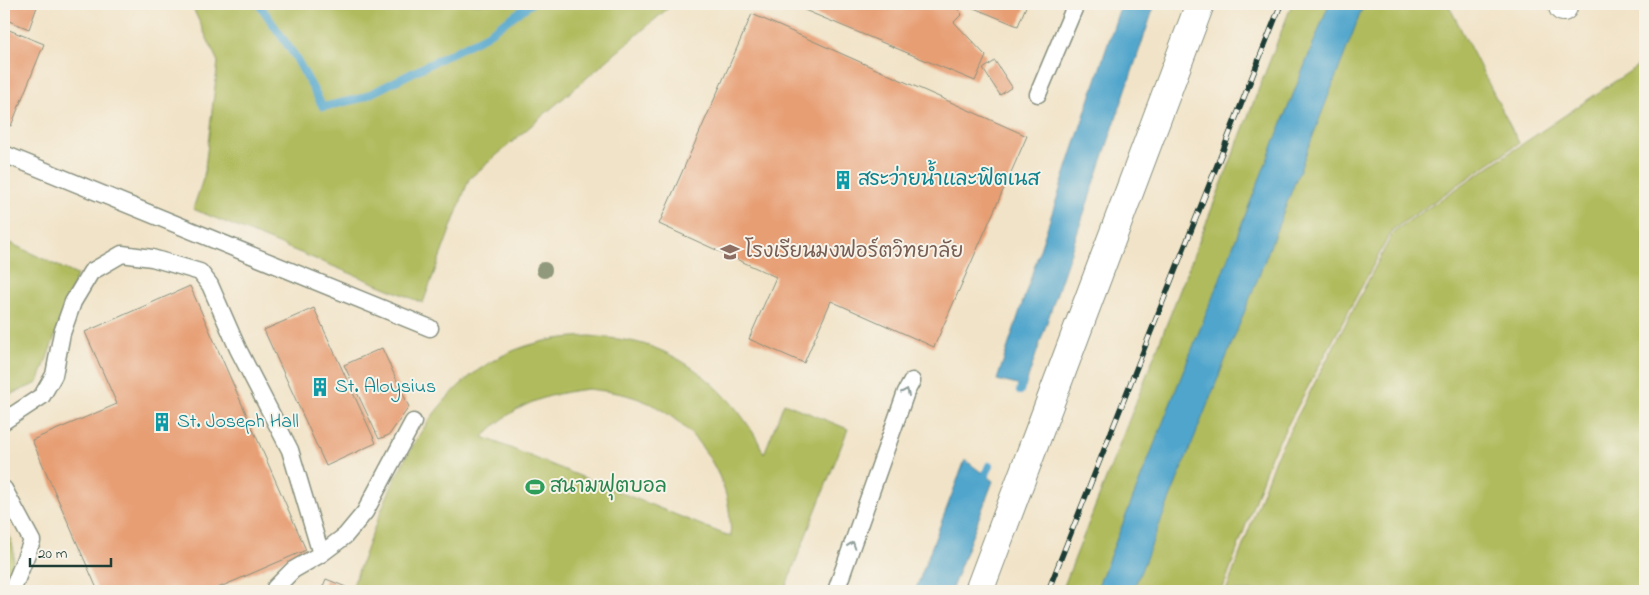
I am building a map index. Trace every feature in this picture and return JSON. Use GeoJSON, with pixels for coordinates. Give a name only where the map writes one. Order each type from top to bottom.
{"type":"FeatureCollection","features":[{"type":"Feature","properties":{"kind":"main road"},"geometry":{"type":"LineString","coordinates":[[980,591],[1200,4]]}},
{"type":"Feature","properties":{"kind":"lane"},"geometry":{"type":"LineString","coordinates":[[1038,94],[1076,4]]}},
{"type":"Feature","properties":{"kind":"lane"},"geometry":{"type":"LineString","coordinates":[[4,154],[430,328]]}},
{"type":"Feature","properties":{"kind":"lane"},"geometry":{"type":"LineString","coordinates":[[4,421],[42,396],[54,376],[62,333],[73,302],[91,272],[122,254],[152,258],[200,272],[210,285],[238,350],[290,450],[321,554]]}},
{"type":"Feature","properties":{"kind":"lane"},"geometry":{"type":"LineString","coordinates":[[836,591],[906,392],[912,380]]}},
{"type":"Feature","properties":{"kind":"lane"},"geometry":{"type":"LineString","coordinates":[[274,591],[293,570],[321,554],[344,536],[365,512],[413,422]]}},
{"type":"Feature","properties":{"kind":"lane"},"geometry":{"type":"LineString","coordinates":[[4,489],[32,541],[12,591]]}},
{"type":"Feature","properties":{"kind":"green space"},"geometry":{"type":"Polygon","coordinates":[[[191,4],[673,4],[469,179],[423,303],[193,209],[204,176],[218,62],[191,4]]]}},
{"type":"Feature","properties":{"kind":"green space"},"geometry":{"type":"Polygon","coordinates":[[[1292,4],[1448,4],[1519,143],[1392,230],[1271,456],[1222,591],[1062,591],[1292,4]]]}},
{"type":"Feature","properties":{"kind":"green space"},"geometry":{"type":"Polygon","coordinates":[[[1645,61],[1645,591],[1226,591],[1275,459],[1394,231],[1645,61]]]}},
{"type":"Feature","properties":{"kind":"green space"},"geometry":{"type":"Polygon","coordinates":[[[4,240],[77,275],[38,383],[4,397],[4,240]]]}},
{"type":"Feature","properties":{"kind":"green space"},"geometry":{"type":"Polygon","coordinates":[[[590,336],[643,344],[677,358],[692,368],[707,379],[733,405],[754,434],[764,454],[784,403],[848,429],[784,591],[351,591],[379,516],[396,478],[415,442],[438,408],[466,380],[498,358],[544,341],[590,336]],[[588,389],[558,394],[531,403],[506,417],[483,437],[731,537],[728,503],[719,476],[702,446],[690,433],[678,421],[649,403],[622,394],[588,389]]]}},
{"type":"Feature","properties":{"kind":"green space"},"geometry":{"type":"Polygon","coordinates":[[[4,528],[12,542],[14,556],[4,583],[4,528]]]}},
{"type":"Feature","properties":{"kind":"water"},"geometry":{"type":"Polygon","coordinates":[[[1121,4],[1155,4],[1025,387],[997,380],[1121,4]]]}},
{"type":"Feature","properties":{"kind":"water"},"geometry":{"type":"Polygon","coordinates":[[[1329,4],[1364,4],[1258,278],[1133,591],[1096,591],[1329,4]]]}},
{"type":"Feature","properties":{"kind":"water"},"geometry":{"type":"Polygon","coordinates":[[[965,460],[993,481],[951,591],[915,591],[965,460]]]}},
{"type":"Feature","properties":{"kind":"building"},"geometry":{"type":"Polygon","coordinates":[[[4,4],[38,4],[29,29],[4,19],[4,4]]]}},
{"type":"Feature","properties":{"kind":"building"},"geometry":{"type":"Polygon","coordinates":[[[790,4],[953,4],[962,14],[954,22],[986,56],[975,81],[790,4]]]}},
{"type":"Feature","properties":{"kind":"building"},"geometry":{"type":"Polygon","coordinates":[[[964,4],[1027,4],[1018,26],[964,4]]]}},
{"type":"Feature","properties":{"kind":"building","name":"สระว่ายน้ำและฟิตเนส"},"geometry":{"type":"Polygon","coordinates":[[[752,14],[1027,136],[934,347],[831,301],[804,363],[749,339],[776,277],[659,224],[752,14]]]}},
{"type":"Feature","properties":{"kind":"building"},"geometry":{"type":"Polygon","coordinates":[[[4,28],[44,44],[11,126],[4,124],[4,28]]]}},
{"type":"Feature","properties":{"kind":"building"},"geometry":{"type":"Polygon","coordinates":[[[995,61],[1012,87],[1000,95],[983,69],[995,61]]]}},
{"type":"Feature","properties":{"kind":"building","name":"St. Joseph Hall"},"geometry":{"type":"Polygon","coordinates":[[[190,286],[306,550],[211,591],[98,591],[32,440],[117,404],[85,332],[190,286]]]}},
{"type":"Feature","properties":{"kind":"building","name":"St. Aloysius"},"geometry":{"type":"Polygon","coordinates":[[[314,308],[376,443],[326,466],[264,330],[314,308]]]}},
{"type":"Feature","properties":{"kind":"building"},"geometry":{"type":"Polygon","coordinates":[[[382,348],[409,407],[389,435],[379,439],[344,365],[382,348]]]}},
{"type":"Feature","properties":{"kind":"building"},"geometry":{"type":"Polygon","coordinates":[[[326,579],[346,587],[345,591],[321,591],[326,579]]]}},
{"type":"Feature","properties":{"kind":"waterway"},"geometry":{"type":"LineString","coordinates":[[259,4],[295,56],[323,107],[362,98],[482,38],[531,4]]}},
{"type":"Feature","properties":{"kind":"waterway"},"geometry":{"type":"LineString","coordinates":[[1020,391],[1024,376]]}},
{"type":"Feature","properties":{"kind":"waterway"},"geometry":{"type":"LineString","coordinates":[[982,483],[989,466]]}},
{"type":"Feature","properties":{"kind":"railway"},"geometry":{"type":"LineString","coordinates":[[1048,591],[1281,4]]}},
{"type":"Feature","properties":{"kind":"place","name":"สระว่ายน้ำและฟิตเนส"},"geometry":{"type":"Point","coordinates":[843,180]}},
{"type":"Feature","properties":{"kind":"place","name":"โรงเรียนมงฟอร์ตวิทยาลัย"},"geometry":{"type":"Point","coordinates":[730,252]}},
{"type":"Feature","properties":{"kind":"place","name":"St. Aloysius"},"geometry":{"type":"Point","coordinates":[320,387]}},
{"type":"Feature","properties":{"kind":"place","name":"St. Joseph Hall"},"geometry":{"type":"Point","coordinates":[162,422]}},
{"type":"Feature","properties":{"kind":"place","name":"สนามฟุตบอล"},"geometry":{"type":"Point","coordinates":[535,487]}}]}
